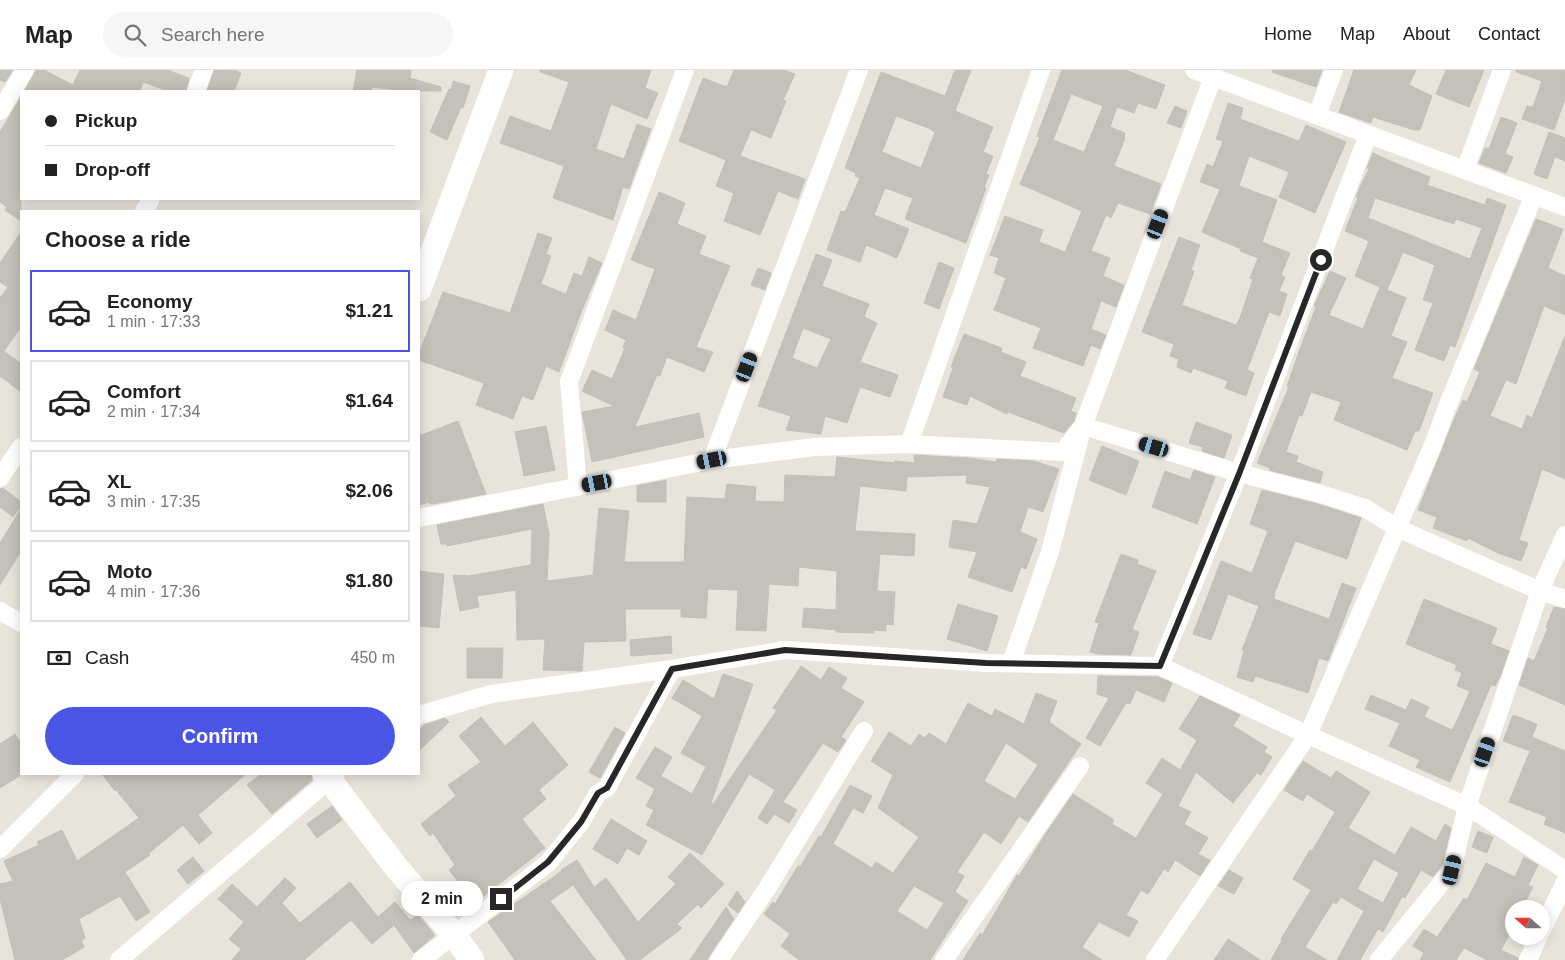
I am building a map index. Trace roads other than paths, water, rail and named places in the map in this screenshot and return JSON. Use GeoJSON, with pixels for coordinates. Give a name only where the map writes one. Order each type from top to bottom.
{"type":"FeatureCollection","features":[{"type":"Feature","properties":{"kind":"street"},"geometry":{"type":"LineString","coordinates":[[0,111],[25,70]]}},
{"type":"Feature","properties":{"kind":"street"},"geometry":{"type":"LineString","coordinates":[[196,90],[204,70]]}},
{"type":"Feature","properties":{"kind":"street"},"geometry":{"type":"LineString","coordinates":[[420,286],[501,70]]}},
{"type":"Feature","properties":{"kind":"street"},"geometry":{"type":"LineString","coordinates":[[578,487],[569,382],[685,70]]}},
{"type":"Feature","properties":{"kind":"street"},"geometry":{"type":"LineString","coordinates":[[712,460],[859,70]]}},
{"type":"Feature","properties":{"kind":"street"},"geometry":{"type":"LineString","coordinates":[[909,444],[1041,70]]}},
{"type":"Feature","properties":{"kind":"street"},"geometry":{"type":"LineString","coordinates":[[1194,70],[1565,207]]}},
{"type":"Feature","properties":{"kind":"street"},"geometry":{"type":"LineString","coordinates":[[1317,115],[1334,70]]}},
{"type":"Feature","properties":{"kind":"street"},"geometry":{"type":"LineString","coordinates":[[1465,170],[1502,70]]}},
{"type":"Feature","properties":{"kind":"street"},"geometry":{"type":"LineString","coordinates":[[1011,663],[1050,552],[1084,426],[1213,77]]}},
{"type":"Feature","properties":{"kind":"street"},"geometry":{"type":"LineString","coordinates":[[1160,666],[1239,474],[1368,135]]}},
{"type":"Feature","properties":{"kind":"street"},"geometry":{"type":"LineString","coordinates":[[1155,960],[1308,735],[1433,445],[1534,195]]}},
{"type":"Feature","properties":{"kind":"street"},"geometry":{"type":"LineString","coordinates":[[420,518],[712,460],[814,448],[909,444],[1062,452],[1084,426]]}},
{"type":"Feature","properties":{"kind":"street"},"geometry":{"type":"LineString","coordinates":[[1084,426],[1239,474],[1321,494],[1365,508],[1397,528],[1540,591],[1565,599]]}},
{"type":"Feature","properties":{"kind":"street"},"geometry":{"type":"LineString","coordinates":[[0,478],[20,448]]}},
{"type":"Feature","properties":{"kind":"street"},"geometry":{"type":"LineString","coordinates":[[1378,960],[1452,870],[1467,806],[1540,591],[1565,535]]}},
{"type":"Feature","properties":{"kind":"street"},"geometry":{"type":"LineString","coordinates":[[0,611],[20,622]]}},
{"type":"Feature","properties":{"kind":"street"},"geometry":{"type":"LineString","coordinates":[[420,716],[492,694],[672,669],[785,650],[986,663],[1160,666],[1467,806],[1565,870]]}},
{"type":"Feature","properties":{"kind":"street"},"geometry":{"type":"LineString","coordinates":[[421,960],[548,862],[581,822],[598,793],[607,788],[672,669]]}},
{"type":"Feature","properties":{"kind":"street"},"geometry":{"type":"LineString","coordinates":[[719,960],[768,887],[864,730]]}},
{"type":"Feature","properties":{"kind":"street"},"geometry":{"type":"LineString","coordinates":[[944,960],[1080,766]]}},
{"type":"Feature","properties":{"kind":"street"},"geometry":{"type":"LineString","coordinates":[[0,849],[74,775]]}},
{"type":"Feature","properties":{"kind":"street"},"geometry":{"type":"LineString","coordinates":[[119,960],[330,776],[396,867],[454,935],[472,960]]}},
{"type":"Feature","properties":{"kind":"street"},"geometry":{"type":"LineString","coordinates":[[1550,913],[1565,882]]}},
{"type":"Feature","properties":{"kind":"street"},"geometry":{"type":"LineString","coordinates":[[1528,960],[1535,945]]}}]}
